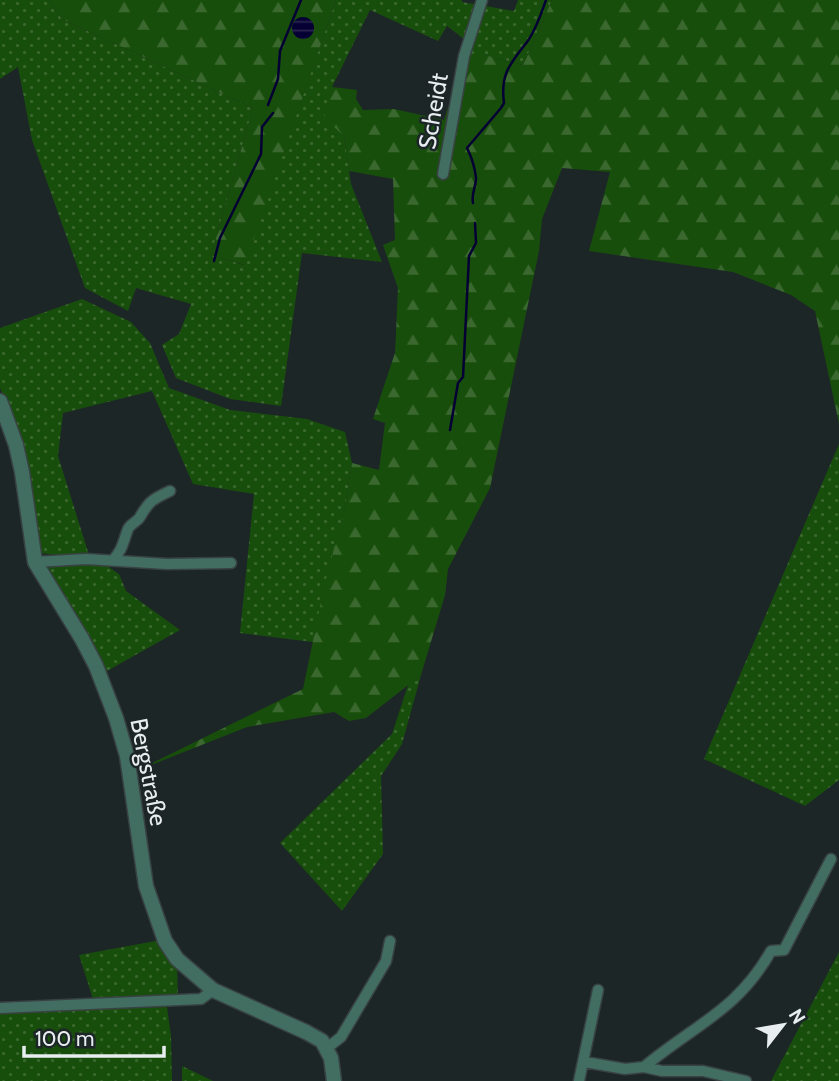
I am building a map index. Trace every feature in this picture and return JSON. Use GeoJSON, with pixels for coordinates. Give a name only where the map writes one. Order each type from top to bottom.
{"type":"FeatureCollection","features":[{"type":"Feature","properties":{"kind":"street","name":"Scheidt"},"geometry":{"type":"LineString","coordinates":[[443,174],[464,56],[482,0]]}},
{"type":"Feature","properties":{"kind":"street","name":"Bergstraße"},"geometry":{"type":"LineString","coordinates":[[0,401],[16,444],[35,562],[82,639],[111,705],[127,755],[146,886],[165,941],[177,959],[213,989],[306,1032],[322,1041],[327,1048]]}},
{"type":"Feature","properties":{"kind":"street"},"geometry":{"type":"LineString","coordinates":[[113,560],[122,550],[128,527],[138,519],[153,499],[170,491]]}},
{"type":"Feature","properties":{"kind":"street"},"geometry":{"type":"LineString","coordinates":[[35,562],[86,559],[189,565],[231,563]]}},
{"type":"Feature","properties":{"kind":"street"},"geometry":{"type":"LineString","coordinates":[[644,1067],[730,1005],[748,986],[771,951],[784,950],[831,859]]}},
{"type":"Feature","properties":{"kind":"street"},"geometry":{"type":"LineString","coordinates":[[334,1081],[327,1048],[341,1037],[386,961],[390,941]]}},
{"type":"Feature","properties":{"kind":"street"},"geometry":{"type":"LineString","coordinates":[[0,1008],[201,999],[213,989]]}},
{"type":"Feature","properties":{"kind":"street"},"geometry":{"type":"LineString","coordinates":[[579,1081],[598,990]]}},
{"type":"Feature","properties":{"kind":"street"},"geometry":{"type":"LineString","coordinates":[[585,1062],[625,1069],[644,1067],[662,1071],[703,1071],[746,1081]]}},
{"type":"Feature","properties":{"kind":"green space"},"geometry":{"type":"Polygon","coordinates":[[[0,0],[49,0],[62,19],[253,108],[211,255],[244,265],[336,0],[462,0],[514,11],[518,0],[552,0],[523,65],[485,55],[465,55],[469,43],[447,26],[438,41],[370,10],[332,87],[344,136],[351,184],[382,262],[302,253],[281,406],[230,399],[176,378],[162,345],[179,334],[191,304],[136,288],[128,311],[85,288],[32,140],[18,67],[0,79],[0,0]]]}},
{"type":"Feature","properties":{"kind":"green space"},"geometry":{"type":"Polygon","coordinates":[[[49,0],[336,0],[245,265],[211,255],[253,108],[62,19],[49,0]]]}},
{"type":"Feature","properties":{"kind":"green space"},"geometry":{"type":"Polygon","coordinates":[[[552,0],[839,0],[839,424],[815,311],[791,295],[733,272],[589,251],[610,172],[562,168],[542,219],[539,251],[490,488],[448,569],[445,595],[421,675],[366,718],[349,721],[334,712],[247,727],[136,771],[303,689],[325,583],[345,506],[352,463],[379,470],[385,423],[373,419],[395,353],[398,288],[383,245],[395,240],[393,179],[349,171],[344,136],[324,118],[332,87],[357,90],[356,99],[363,110],[394,109],[444,120],[465,55],[485,55],[523,65],[552,0]]]}},
{"type":"Feature","properties":{"kind":"green space"},"geometry":{"type":"Polygon","coordinates":[[[82,299],[131,322],[150,343],[169,388],[230,410],[307,419],[345,432],[352,463],[345,506],[313,642],[240,633],[254,494],[193,484],[152,391],[63,413],[58,456],[89,555],[40,553],[15,426],[0,388],[0,328],[82,299]]]}},
{"type":"Feature","properties":{"kind":"green space"},"geometry":{"type":"Polygon","coordinates":[[[839,444],[839,780],[805,806],[704,759],[839,444]]]}},
{"type":"Feature","properties":{"kind":"green space"},"geometry":{"type":"Polygon","coordinates":[[[103,563],[119,574],[126,591],[180,630],[107,671],[46,570],[51,564],[103,563]]]}},
{"type":"Feature","properties":{"kind":"green space"},"geometry":{"type":"Polygon","coordinates":[[[421,675],[402,744],[381,776],[383,854],[342,911],[280,843],[392,734],[408,685],[421,675]]]}},
{"type":"Feature","properties":{"kind":"green space"},"geometry":{"type":"Polygon","coordinates":[[[161,940],[177,966],[178,998],[93,999],[79,955],[161,940]]]}},
{"type":"Feature","properties":{"kind":"green space"},"geometry":{"type":"Polygon","coordinates":[[[839,952],[839,1081],[771,1081],[839,952]]]}},
{"type":"Feature","properties":{"kind":"green space"},"geometry":{"type":"Polygon","coordinates":[[[167,1007],[172,1081],[0,1081],[0,1012],[167,1007]]]}},
{"type":"Feature","properties":{"kind":"green space"},"geometry":{"type":"Polygon","coordinates":[[[182,1066],[213,1081],[182,1081],[182,1066]]]}},
{"type":"Feature","properties":{"kind":"shaded area"},"geometry":{"type":"Polygon","coordinates":[[[303,17],[311,20],[314,28],[311,36],[303,39],[295,36],[292,28],[295,20],[303,17]]]}},
{"type":"Feature","properties":{"kind":"waterway"},"geometry":{"type":"LineString","coordinates":[[268,105],[278,79],[280,51],[301,0]]}},
{"type":"Feature","properties":{"kind":"waterway"},"geometry":{"type":"LineString","coordinates":[[473,203],[476,178],[467,148],[504,103],[505,77],[511,63],[533,32],[546,0]]}},
{"type":"Feature","properties":{"kind":"waterway"},"geometry":{"type":"LineString","coordinates":[[214,261],[220,238],[261,154],[262,127],[273,113]]}},
{"type":"Feature","properties":{"kind":"waterway"},"geometry":{"type":"LineString","coordinates":[[450,430],[458,383],[463,377],[469,256],[476,243],[475,223]]}}]}
